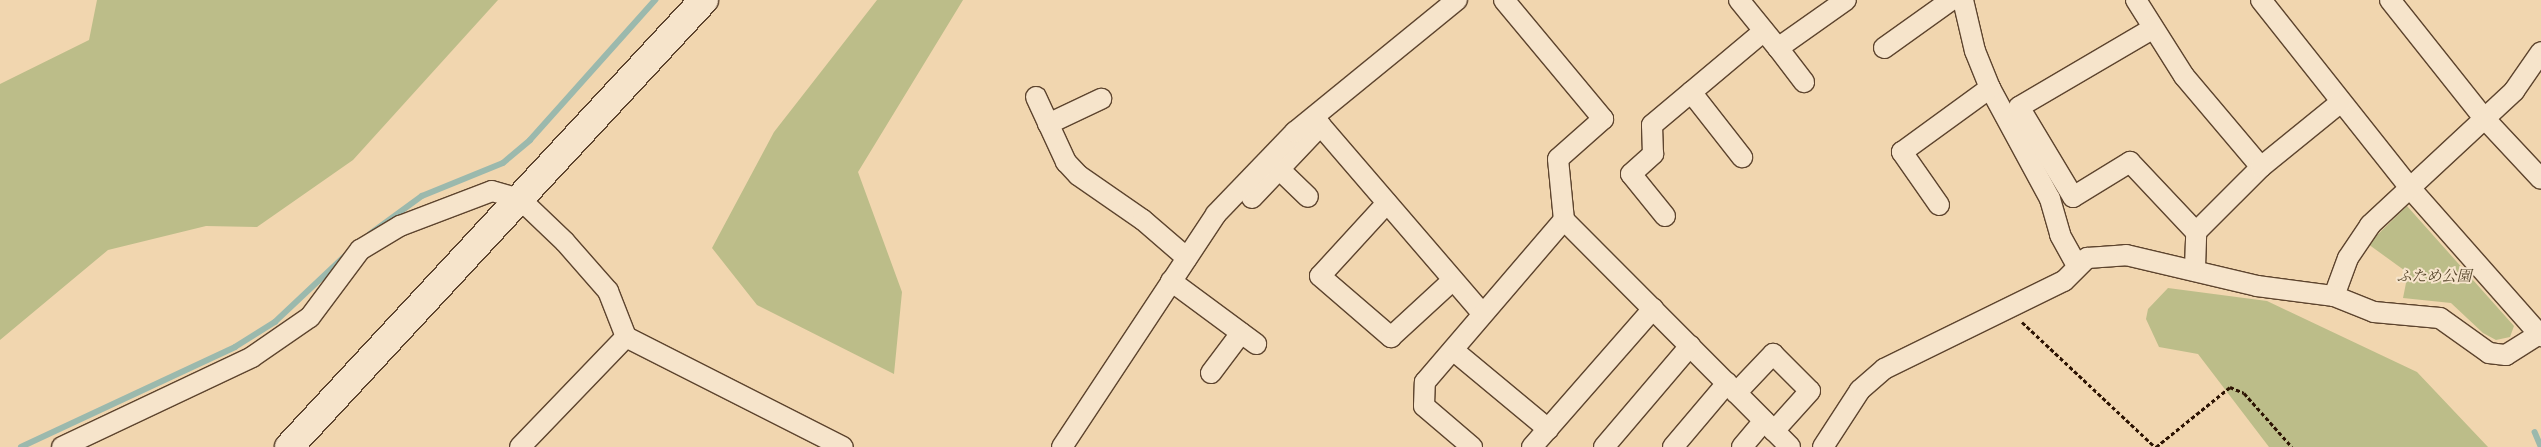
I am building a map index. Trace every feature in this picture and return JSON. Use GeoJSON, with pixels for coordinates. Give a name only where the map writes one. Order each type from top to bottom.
{"type":"FeatureCollection","features":[{"type":"Feature","properties":{"kind":"street"},"geometry":{"type":"LineString","coordinates":[[288,447],[704,0]]}},
{"type":"Feature","properties":{"kind":"street"},"geometry":{"type":"LineString","coordinates":[[1062,447],[1216,214],[1274,151],[1318,122],[1457,0]]}},
{"type":"Feature","properties":{"kind":"street"},"geometry":{"type":"LineString","coordinates":[[1504,0],[1603,119],[1558,159],[1564,220],[1790,447]]}},
{"type":"Feature","properties":{"kind":"street"},"geometry":{"type":"LineString","coordinates":[[1739,0],[1804,82]]}},
{"type":"Feature","properties":{"kind":"street"},"geometry":{"type":"LineString","coordinates":[[1778,48],[1846,0]]}},
{"type":"Feature","properties":{"kind":"street"},"geometry":{"type":"LineString","coordinates":[[1884,48],[1951,0]]}},
{"type":"Feature","properties":{"kind":"street"},"geometry":{"type":"LineString","coordinates":[[1963,0],[1975,51],[1990,88],[2050,199],[2060,235],[2077,266]]}},
{"type":"Feature","properties":{"kind":"street"},"geometry":{"type":"LineString","coordinates":[[2136,0],[2184,76],[2261,167]]}},
{"type":"Feature","properties":{"kind":"street"},"geometry":{"type":"LineString","coordinates":[[1823,447],[1860,390],[1884,369],[2064,281],[2077,266],[2088,258],[2126,255],[2195,268],[2257,286],[2334,296],[2374,312],[2440,318],[2489,353],[2506,354],[2541,334],[2410,188],[2261,0]]}},
{"type":"Feature","properties":{"kind":"street"},"geometry":{"type":"LineString","coordinates":[[2390,0],[2484,118],[2541,179]]}},
{"type":"Feature","properties":{"kind":"street"},"geometry":{"type":"LineString","coordinates":[[2152,28],[2019,108],[2073,197],[2130,162],[2196,232]]}},
{"type":"Feature","properties":{"kind":"street"},"geometry":{"type":"LineString","coordinates":[[1665,216],[1631,174],[1653,154],[1652,125],[1764,31]]}},
{"type":"Feature","properties":{"kind":"street"},"geometry":{"type":"LineString","coordinates":[[2334,296],[2348,258],[2370,225],[2514,91],[2541,52]]}},
{"type":"Feature","properties":{"kind":"street"},"geometry":{"type":"LineString","coordinates":[[1939,205],[1902,152],[1990,88]]}},
{"type":"Feature","properties":{"kind":"street"},"geometry":{"type":"LineString","coordinates":[[1691,92],[1742,157]]}},
{"type":"Feature","properties":{"kind":"street"},"geometry":{"type":"LineString","coordinates":[[1036,97],[1066,162],[1078,175],[1187,258]]}},
{"type":"Feature","properties":{"kind":"street"},"geometry":{"type":"LineString","coordinates":[[1048,124],[1101,98]]}},
{"type":"Feature","properties":{"kind":"street"},"geometry":{"type":"LineString","coordinates":[[2195,268],[2196,232],[2261,167],[2341,102]]}},
{"type":"Feature","properties":{"kind":"street"},"geometry":{"type":"LineString","coordinates":[[1252,198],[1318,122]]}},
{"type":"Feature","properties":{"kind":"street"},"geometry":{"type":"LineString","coordinates":[[1318,122],[1483,314]]}},
{"type":"Feature","properties":{"kind":"street"},"geometry":{"type":"LineString","coordinates":[[1279,169],[1308,197]]}},
{"type":"Feature","properties":{"kind":"street"},"geometry":{"type":"LineString","coordinates":[[62,447],[252,357],[310,317],[360,250],[400,226],[492,191],[520,199],[608,290],[626,337],[843,447]]}},
{"type":"Feature","properties":{"kind":"street"},"geometry":{"type":"LineString","coordinates":[[1387,203],[1320,276],[1391,337],[1453,280]]}},
{"type":"Feature","properties":{"kind":"street"},"geometry":{"type":"LineString","coordinates":[[1472,447],[1424,406],[1425,382],[1564,220]]}},
{"type":"Feature","properties":{"kind":"street"},"geometry":{"type":"LineString","coordinates":[[1171,281],[1248,339],[1211,373]]}},
{"type":"Feature","properties":{"kind":"street"},"geometry":{"type":"LineString","coordinates":[[1532,447],[1654,309]]}},
{"type":"Feature","properties":{"kind":"street"},"geometry":{"type":"LineString","coordinates":[[520,447],[626,337]]}},
{"type":"Feature","properties":{"kind":"street"},"geometry":{"type":"LineString","coordinates":[[1604,447],[1690,346]]}},
{"type":"Feature","properties":{"kind":"street"},"geometry":{"type":"LineString","coordinates":[[1453,350],[1548,430]]}},
{"type":"Feature","properties":{"kind":"street"},"geometry":{"type":"LineString","coordinates":[[1673,447],[1732,388],[1773,354],[1810,391],[1742,447]]}},
{"type":"Feature","properties":{"kind":"path"},"geometry":{"type":"LineString","coordinates":[[2009,309],[2156,447],[2230,387],[2244,393],[2292,447]]}},
{"type":"Feature","properties":{"kind":"green space"},"geometry":{"type":"Polygon","coordinates":[[[97,0],[498,0],[353,160],[257,227],[206,226],[108,250],[0,340],[0,84],[89,40],[97,0]]]}},
{"type":"Feature","properties":{"kind":"green space"},"geometry":{"type":"Polygon","coordinates":[[[877,0],[963,0],[858,172],[902,292],[894,374],[757,305],[712,248],[774,132],[877,0]]]}},
{"type":"Feature","properties":{"kind":"green space","name":"ふため公園"},"geometry":{"type":"Polygon","coordinates":[[[2407,206],[2514,326],[2510,337],[2496,340],[2483,333],[2451,303],[2403,298],[2408,273],[2368,244],[2407,206]]]}},
{"type":"Feature","properties":{"kind":"green space"},"geometry":{"type":"Polygon","coordinates":[[[2168,288],[2267,301],[2417,372],[2488,447],[2269,447],[2198,354],[2159,347],[2146,319],[2148,309],[2168,288]]]}},
{"type":"Feature","properties":{"kind":"waterway"},"geometry":{"type":"LineString","coordinates":[[370,234],[422,196],[503,163],[530,140],[655,0]]}},
{"type":"Feature","properties":{"kind":"waterway"},"geometry":{"type":"LineString","coordinates":[[21,447],[235,347],[275,322],[344,257]]}},
{"type":"Feature","properties":{"kind":"waterway"},"geometry":{"type":"LineString","coordinates":[[2535,432],[2541,446]]}}]}
